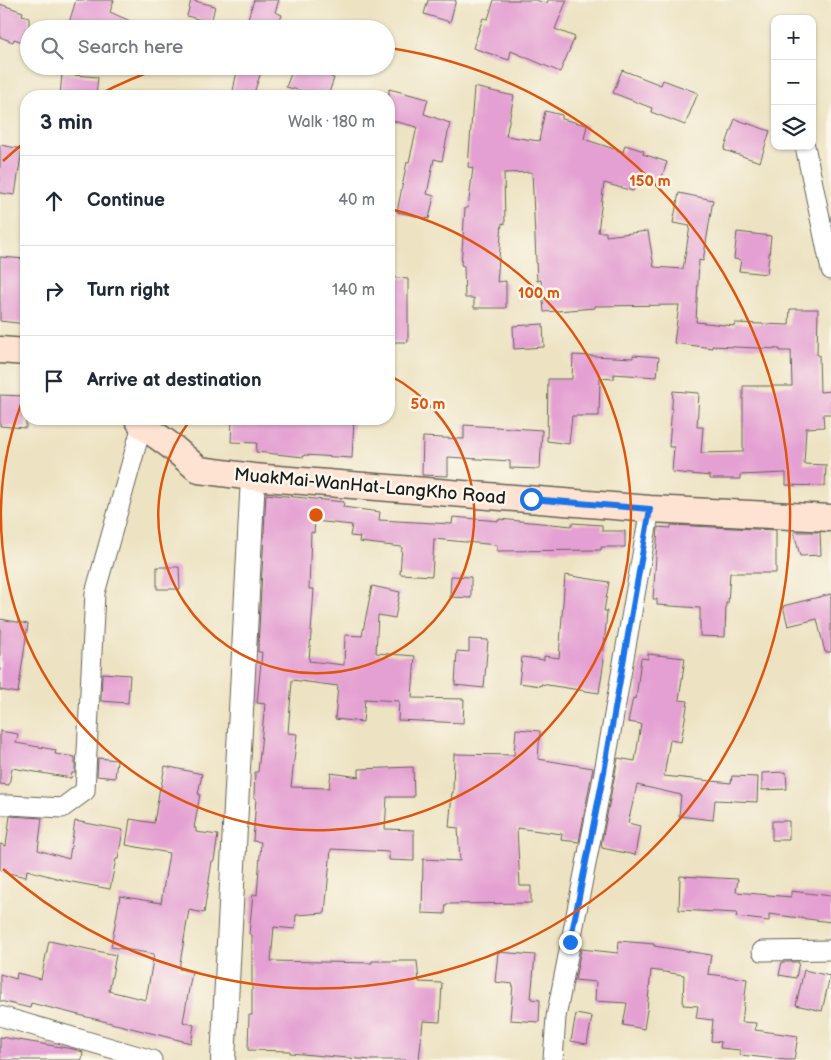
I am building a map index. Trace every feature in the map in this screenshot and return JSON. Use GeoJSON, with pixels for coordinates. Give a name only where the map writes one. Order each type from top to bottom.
{"type":"FeatureCollection","features":[{"type":"Feature","properties":{"kind":"main road"},"geometry":{"type":"LineString","coordinates":[[0,350],[20,352]]}},
{"type":"Feature","properties":{"kind":"main road","name":"MuakMai-WanHat-LangKho Road"},"geometry":{"type":"LineString","coordinates":[[144,425],[199,470],[252,477],[650,509],[831,518]]}},
{"type":"Feature","properties":{"kind":"street"},"geometry":{"type":"LineString","coordinates":[[806,150],[831,270]]}},
{"type":"Feature","properties":{"kind":"street"},"geometry":{"type":"LineString","coordinates":[[0,805],[62,808],[85,791],[95,593],[139,425]]}},
{"type":"Feature","properties":{"kind":"street"},"geometry":{"type":"LineString","coordinates":[[223,1060],[252,477]]}},
{"type":"Feature","properties":{"kind":"street"},"geometry":{"type":"LineString","coordinates":[[553,1060],[556,1017],[604,772],[650,509]]}},
{"type":"Feature","properties":{"kind":"street"},"geometry":{"type":"LineString","coordinates":[[762,951],[831,950]]}},
{"type":"Feature","properties":{"kind":"street"},"geometry":{"type":"LineString","coordinates":[[0,1016],[152,1060]]}},
{"type":"Feature","properties":{"kind":"building"},"geometry":{"type":"Polygon","coordinates":[[[76,0],[114,0],[110,12],[128,20],[70,20],[76,0]]]}},
{"type":"Feature","properties":{"kind":"building"},"geometry":{"type":"Polygon","coordinates":[[[191,0],[215,6],[212,20],[201,20],[187,16],[191,0]]]}},
{"type":"Feature","properties":{"kind":"building"},"geometry":{"type":"Polygon","coordinates":[[[254,0],[279,0],[275,12],[282,15],[280,20],[247,20],[254,0]]]}},
{"type":"Feature","properties":{"kind":"building"},"geometry":{"type":"Polygon","coordinates":[[[428,0],[456,0],[450,22],[424,14],[428,0]]]}},
{"type":"Feature","properties":{"kind":"building"},"geometry":{"type":"Polygon","coordinates":[[[494,0],[535,0],[547,3],[548,0],[567,0],[555,29],[575,37],[560,72],[511,51],[509,60],[473,48],[483,18],[488,19],[494,0]]]}},
{"type":"Feature","properties":{"kind":"building"},"geometry":{"type":"Polygon","coordinates":[[[0,4],[23,12],[22,15],[29,17],[29,20],[20,20],[20,41],[14,39],[13,42],[0,37],[0,4]]]}},
{"type":"Feature","properties":{"kind":"building"},"geometry":{"type":"Polygon","coordinates":[[[622,70],[661,85],[663,80],[698,93],[685,125],[651,112],[652,108],[613,93],[622,70]]]}},
{"type":"Feature","properties":{"kind":"building"},"geometry":{"type":"Polygon","coordinates":[[[62,75],[98,77],[97,90],[61,90],[62,75]]]}},
{"type":"Feature","properties":{"kind":"building"},"geometry":{"type":"Polygon","coordinates":[[[236,75],[260,75],[255,90],[233,90],[236,75]]]}},
{"type":"Feature","properties":{"kind":"building"},"geometry":{"type":"Polygon","coordinates":[[[291,75],[326,75],[334,78],[330,90],[298,90],[286,87],[291,75]]]}},
{"type":"Feature","properties":{"kind":"building"},"geometry":{"type":"Polygon","coordinates":[[[474,87],[514,96],[506,136],[539,141],[545,111],[562,115],[562,119],[587,125],[584,139],[623,152],[625,145],[644,151],[643,154],[667,162],[660,183],[637,176],[633,191],[604,183],[598,232],[606,232],[606,236],[648,231],[654,267],[683,269],[690,226],[673,223],[679,193],[713,200],[703,261],[699,260],[696,322],[735,326],[735,323],[789,325],[790,309],[818,309],[817,355],[819,355],[820,392],[831,391],[831,414],[823,414],[824,427],[806,428],[804,464],[826,465],[825,486],[786,485],[786,473],[740,475],[740,479],[710,479],[710,476],[672,472],[674,447],[669,447],[673,391],[699,393],[697,427],[703,427],[701,453],[743,452],[743,386],[792,386],[791,351],[712,346],[712,348],[674,343],[679,305],[595,306],[595,308],[544,312],[541,280],[537,281],[532,172],[504,173],[505,224],[502,223],[497,282],[506,281],[506,308],[474,308],[474,298],[465,298],[464,266],[461,265],[465,208],[468,208],[473,168],[468,167],[474,87]]]}},
{"type":"Feature","properties":{"kind":"building"},"geometry":{"type":"Polygon","coordinates":[[[395,91],[428,99],[424,114],[450,123],[442,161],[434,159],[427,194],[434,196],[429,219],[397,212],[407,162],[409,162],[417,127],[395,122],[395,91]]]}},
{"type":"Feature","properties":{"kind":"building"},"geometry":{"type":"Polygon","coordinates":[[[735,119],[770,131],[760,162],[724,150],[735,119]]]}},
{"type":"Feature","properties":{"kind":"building"},"geometry":{"type":"Polygon","coordinates":[[[0,145],[20,149],[15,195],[0,193],[0,145]]]}},
{"type":"Feature","properties":{"kind":"building"},"geometry":{"type":"Polygon","coordinates":[[[737,232],[771,236],[767,274],[739,271],[741,260],[734,259],[737,232]]]}},
{"type":"Feature","properties":{"kind":"building"},"geometry":{"type":"Polygon","coordinates":[[[0,257],[20,259],[20,323],[0,321],[0,257]]]}},
{"type":"Feature","properties":{"kind":"building"},"geometry":{"type":"Polygon","coordinates":[[[395,278],[408,279],[408,342],[395,342],[395,278]]]}},
{"type":"Feature","properties":{"kind":"building"},"geometry":{"type":"Polygon","coordinates":[[[543,324],[544,347],[514,349],[513,326],[543,324]]]}},
{"type":"Feature","properties":{"kind":"building"},"geometry":{"type":"Polygon","coordinates":[[[573,355],[633,358],[633,355],[659,357],[657,377],[614,374],[614,379],[600,378],[599,416],[572,416],[569,444],[547,441],[548,379],[572,379],[573,355]]]}},
{"type":"Feature","properties":{"kind":"building"},"geometry":{"type":"Polygon","coordinates":[[[0,395],[20,396],[20,425],[26,425],[26,428],[0,426],[0,395]]]}},
{"type":"Feature","properties":{"kind":"building"},"geometry":{"type":"Polygon","coordinates":[[[232,425],[354,425],[352,458],[304,455],[304,457],[256,452],[257,443],[231,442],[232,425]]]}},
{"type":"Feature","properties":{"kind":"building"},"geometry":{"type":"Polygon","coordinates":[[[464,425],[542,430],[540,469],[510,468],[510,461],[448,457],[448,476],[422,475],[423,437],[464,439],[464,425]]]}},
{"type":"Feature","properties":{"kind":"building"},"geometry":{"type":"Polygon","coordinates":[[[266,494],[344,502],[343,507],[380,512],[379,520],[452,524],[453,517],[499,521],[499,519],[572,526],[572,523],[602,525],[602,531],[625,531],[625,547],[601,547],[601,550],[497,551],[497,545],[434,539],[432,576],[400,574],[402,547],[359,542],[360,537],[350,536],[352,525],[315,521],[314,533],[311,532],[309,589],[314,589],[309,661],[344,665],[345,635],[362,636],[372,586],[400,592],[395,618],[378,615],[376,653],[415,656],[412,698],[464,699],[463,723],[398,720],[399,701],[365,699],[363,722],[335,719],[338,686],[292,680],[288,733],[297,734],[291,787],[329,788],[331,773],[359,777],[359,769],[413,767],[414,797],[387,797],[385,829],[414,830],[414,861],[389,860],[389,852],[331,849],[325,913],[296,915],[295,929],[274,927],[271,961],[372,963],[372,961],[417,961],[419,982],[442,983],[440,1022],[423,1021],[419,1060],[371,1060],[290,1053],[290,1051],[248,1050],[249,1015],[252,1015],[252,935],[249,934],[253,894],[257,895],[261,842],[253,841],[256,798],[254,798],[255,772],[258,772],[265,704],[257,703],[262,652],[258,652],[258,648],[266,494]]]}},
{"type":"Feature","properties":{"kind":"building"},"geometry":{"type":"Polygon","coordinates":[[[671,525],[776,530],[776,573],[730,573],[728,603],[726,603],[725,637],[700,636],[700,608],[657,605],[657,599],[653,599],[658,527],[671,528],[671,525]]]}},
{"type":"Feature","properties":{"kind":"building"},"geometry":{"type":"Polygon","coordinates":[[[794,532],[820,532],[821,555],[800,556],[794,532]]]}},
{"type":"Feature","properties":{"kind":"building"},"geometry":{"type":"Polygon","coordinates":[[[157,567],[179,567],[180,589],[157,589],[157,567]]]}},
{"type":"Feature","properties":{"kind":"building"},"geometry":{"type":"Polygon","coordinates":[[[565,575],[609,582],[604,611],[607,611],[604,660],[599,693],[541,684],[541,686],[519,683],[522,657],[544,660],[544,656],[559,658],[565,575]]]}},
{"type":"Feature","properties":{"kind":"building"},"geometry":{"type":"Polygon","coordinates":[[[451,576],[471,577],[471,598],[450,597],[451,576]]]}},
{"type":"Feature","properties":{"kind":"building"},"geometry":{"type":"Polygon","coordinates":[[[831,594],[831,652],[825,652],[817,619],[788,626],[783,606],[831,594]]]}},
{"type":"Feature","properties":{"kind":"building"},"geometry":{"type":"Polygon","coordinates":[[[0,619],[28,624],[18,693],[0,690],[0,619]]]}},
{"type":"Feature","properties":{"kind":"building"},"geometry":{"type":"Polygon","coordinates":[[[469,639],[488,640],[484,688],[455,685],[457,651],[469,652],[469,639]]]}},
{"type":"Feature","properties":{"kind":"building"},"geometry":{"type":"Polygon","coordinates":[[[648,654],[685,658],[679,700],[688,701],[681,742],[670,740],[664,776],[731,783],[732,776],[758,777],[757,802],[715,800],[713,820],[679,816],[681,795],[637,785],[628,823],[640,826],[635,855],[602,848],[601,846],[618,758],[635,761],[641,724],[628,722],[633,698],[636,699],[641,658],[648,659],[648,654]]]}},
{"type":"Feature","properties":{"kind":"building"},"geometry":{"type":"Polygon","coordinates":[[[102,673],[130,675],[128,703],[101,701],[102,673]]]}},
{"type":"Feature","properties":{"kind":"building"},"geometry":{"type":"Polygon","coordinates":[[[516,729],[540,731],[538,759],[593,768],[579,842],[561,840],[562,834],[517,828],[520,886],[531,886],[531,903],[446,904],[445,914],[422,913],[423,859],[460,861],[458,828],[449,827],[453,793],[454,754],[514,755],[516,729]]]}},
{"type":"Feature","properties":{"kind":"building"},"geometry":{"type":"Polygon","coordinates":[[[0,731],[18,734],[16,743],[56,750],[55,754],[75,757],[75,773],[72,773],[71,778],[12,768],[9,785],[0,784],[0,731]]]}},
{"type":"Feature","properties":{"kind":"building"},"geometry":{"type":"Polygon","coordinates":[[[98,758],[117,760],[115,778],[97,776],[98,758]]]}},
{"type":"Feature","properties":{"kind":"building"},"geometry":{"type":"Polygon","coordinates":[[[165,766],[202,774],[194,828],[196,828],[196,832],[218,835],[204,913],[189,910],[179,969],[192,972],[183,1022],[194,1025],[191,1043],[31,1003],[30,1008],[0,1001],[0,974],[16,979],[17,973],[41,979],[49,941],[116,955],[109,991],[146,1000],[154,954],[111,947],[120,896],[161,903],[169,853],[126,845],[130,819],[154,823],[165,766]]]}},
{"type":"Feature","properties":{"kind":"building"},"geometry":{"type":"Polygon","coordinates":[[[786,772],[787,789],[762,790],[762,773],[786,772]]]}},
{"type":"Feature","properties":{"kind":"building"},"geometry":{"type":"Polygon","coordinates":[[[10,816],[42,818],[38,850],[69,859],[75,821],[123,830],[110,889],[67,881],[27,870],[26,877],[0,871],[0,844],[6,846],[10,816]]]}},
{"type":"Feature","properties":{"kind":"building"},"geometry":{"type":"Polygon","coordinates":[[[772,821],[789,821],[789,840],[772,840],[772,821]]]}},
{"type":"Feature","properties":{"kind":"building"},"geometry":{"type":"Polygon","coordinates":[[[680,876],[738,879],[736,892],[791,897],[791,891],[831,896],[831,922],[769,914],[769,921],[736,917],[737,913],[679,910],[680,876]]]}},
{"type":"Feature","properties":{"kind":"building"},"geometry":{"type":"Polygon","coordinates":[[[619,941],[654,944],[654,946],[711,955],[708,974],[747,979],[742,1022],[756,1023],[755,1030],[798,1036],[794,1060],[740,1055],[740,1050],[720,1048],[721,1042],[711,1041],[713,1020],[696,1018],[698,1006],[683,1005],[684,975],[651,970],[644,1029],[623,1025],[627,1003],[595,1001],[596,982],[575,980],[581,949],[618,953],[619,941]]]}},
{"type":"Feature","properties":{"kind":"building"},"geometry":{"type":"Polygon","coordinates":[[[498,952],[535,955],[531,999],[540,1000],[539,1022],[510,1020],[513,984],[495,982],[498,952]]]}},
{"type":"Feature","properties":{"kind":"building"},"geometry":{"type":"Polygon","coordinates":[[[782,962],[799,962],[796,978],[779,975],[782,962]]]}},
{"type":"Feature","properties":{"kind":"building"},"geometry":{"type":"Polygon","coordinates":[[[804,970],[830,976],[822,1011],[796,1005],[804,970]]]}},
{"type":"Feature","properties":{"kind":"building"},"geometry":{"type":"Polygon","coordinates":[[[576,1014],[592,1017],[587,1044],[571,1041],[576,1014]]]}},
{"type":"Feature","properties":{"kind":"building"},"geometry":{"type":"Polygon","coordinates":[[[0,1037],[73,1049],[83,1052],[82,1060],[0,1060],[0,1037]]]}},
{"type":"Feature","properties":{"kind":"route"},"geometry":{"type":"LineString","coordinates":[[531,499],[650,509],[604,772],[570,942]]}}]}
